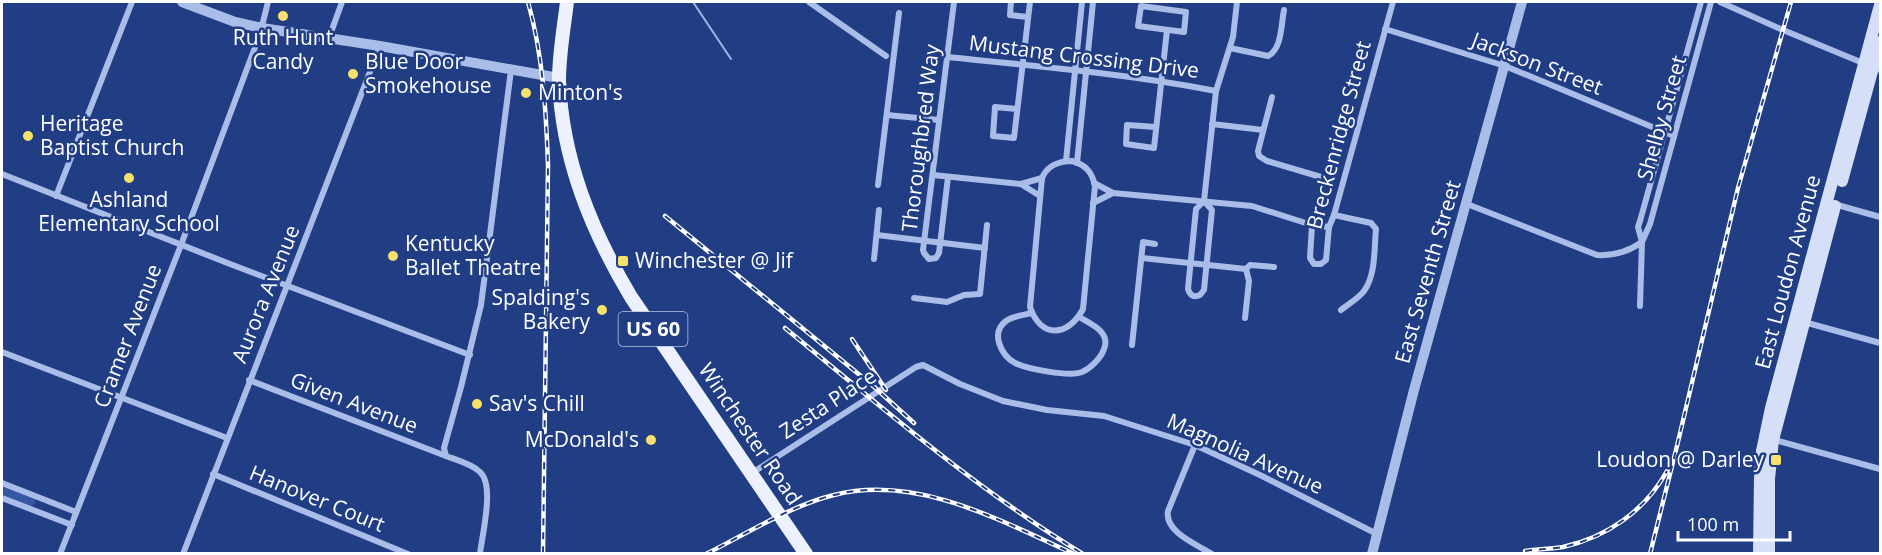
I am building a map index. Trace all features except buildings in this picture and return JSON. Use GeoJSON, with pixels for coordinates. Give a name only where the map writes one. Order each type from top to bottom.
{"type":"FeatureCollection","features":[{"type":"Feature","properties":{"kind":"main road","name":"Winchester Road"},"geometry":{"type":"LineString","coordinates":[[567,2],[559,78],[565,130],[581,196],[613,267],[802,551]]}},
{"type":"Feature","properties":{"kind":"main road","name":"East Loudon Avenue"},"geometry":{"type":"LineString","coordinates":[[1873,68],[1881,5]]}},
{"type":"Feature","properties":{"kind":"main road","name":"East Loudon Avenue"},"geometry":{"type":"LineString","coordinates":[[1759,554],[1760,477],[1769,439],[1832,203],[1881,42]]}},
{"type":"Feature","properties":{"kind":"main road","name":"East Loudon Avenue"},"geometry":{"type":"LineString","coordinates":[[1769,439],[1769,554]]}},
{"type":"Feature","properties":{"kind":"street"},"geometry":{"type":"LineString","coordinates":[[56,196],[132,2]]}},
{"type":"Feature","properties":{"kind":"street"},"geometry":{"type":"LineString","coordinates":[[182,2],[205,6],[235,22],[262,28],[380,46],[559,78]]}},
{"type":"Feature","properties":{"kind":"street","name":"Cramer Avenue"},"geometry":{"type":"LineString","coordinates":[[60,554],[181,245],[262,28],[268,2]]}},
{"type":"Feature","properties":{"kind":"street"},"geometry":{"type":"LineString","coordinates":[[329,38],[342,2]]}},
{"type":"Feature","properties":{"kind":"street"},"geometry":{"type":"LineString","coordinates":[[808,2],[886,56]]}},
{"type":"Feature","properties":{"kind":"street","name":"Thoroughbred Way"},"geometry":{"type":"LineString","coordinates":[[948,177],[938,256],[929,259],[924,253],[925,241],[954,2]]}},
{"type":"Feature","properties":{"kind":"street"},"geometry":{"type":"LineString","coordinates":[[1011,2],[1010,15],[1028,17]]}},
{"type":"Feature","properties":{"kind":"street"},"geometry":{"type":"LineString","coordinates":[[1017,109],[995,107],[993,136],[1014,138],[1030,2]]}},
{"type":"Feature","properties":{"kind":"street"},"geometry":{"type":"LineString","coordinates":[[1066,161],[1082,2]]}},
{"type":"Feature","properties":{"kind":"street"},"geometry":{"type":"LineString","coordinates":[[1077,163],[1093,2]]}},
{"type":"Feature","properties":{"kind":"street"},"geometry":{"type":"LineString","coordinates":[[1204,201],[1212,210],[1203,290],[1200,295],[1194,296],[1188,289],[1196,209],[1204,201],[1216,91],[1233,38],[1237,2]]}},
{"type":"Feature","properties":{"kind":"street","name":"Breckenridge Street"},"geometry":{"type":"LineString","coordinates":[[1312,225],[1310,258],[1318,265],[1326,260],[1329,227],[1393,2]]}},
{"type":"Feature","properties":{"kind":"street","name":"East Seventh Street"},"geometry":{"type":"LineString","coordinates":[[1372,554],[1414,390],[1522,2]]}},
{"type":"Feature","properties":{"kind":"street","name":"Shelby Street"},"geometry":{"type":"LineString","coordinates":[[1640,306],[1642,242],[1638,227],[1701,2]]}},
{"type":"Feature","properties":{"kind":"street","name":"Shelby Street"},"geometry":{"type":"LineString","coordinates":[[1642,242],[1650,224],[1712,2]]}},
{"type":"Feature","properties":{"kind":"street"},"geometry":{"type":"LineString","coordinates":[[1720,2],[1873,68]]}},
{"type":"Feature","properties":{"kind":"street"},"geometry":{"type":"LineString","coordinates":[[1141,6],[1186,12],[1184,32],[1167,30],[1138,26],[1141,6]]}},
{"type":"Feature","properties":{"kind":"street"},"geometry":{"type":"LineString","coordinates":[[1230,48],[1268,56],[1274,53],[1278,45],[1284,10]]}},
{"type":"Feature","properties":{"kind":"street"},"geometry":{"type":"LineString","coordinates":[[878,185],[899,14]]}},
{"type":"Feature","properties":{"kind":"street","name":"Jackson Street"},"geometry":{"type":"LineString","coordinates":[[1385,29],[1505,66],[1674,136]]}},
{"type":"Feature","properties":{"kind":"street"},"geometry":{"type":"LineString","coordinates":[[1156,127],[1127,124],[1126,144],[1154,148],[1167,30]]}},
{"type":"Feature","properties":{"kind":"street","name":"Aurora Avenue"},"geometry":{"type":"LineString","coordinates":[[183,554],[380,46]]}},
{"type":"Feature","properties":{"kind":"street","name":"Mustang Crossing Drive"},"geometry":{"type":"LineString","coordinates":[[947,57],[1075,69],[1216,91]]}},
{"type":"Feature","properties":{"kind":"street"},"geometry":{"type":"LineString","coordinates":[[446,456],[444,445],[470,355],[486,280],[511,70]]}},
{"type":"Feature","properties":{"kind":"street"},"geometry":{"type":"LineString","coordinates":[[1272,97],[1258,151],[1259,156],[1268,161],[1321,177]]}},
{"type":"Feature","properties":{"kind":"street"},"geometry":{"type":"LineString","coordinates":[[887,115],[939,120]]}},
{"type":"Feature","properties":{"kind":"street"},"geometry":{"type":"LineString","coordinates":[[1212,124],[1263,130]]}},
{"type":"Feature","properties":{"kind":"street"},"geometry":{"type":"LineString","coordinates":[[1066,161],[1077,163],[1082,164],[1091,173],[1094,183],[1083,309],[1069,327],[1058,330],[1047,329],[1039,325],[1032,313],[1031,301],[1042,178],[1050,168],[1066,161]]}},
{"type":"Feature","properties":{"kind":"street"},"geometry":{"type":"LineString","coordinates":[[2,174],[470,355]]}},
{"type":"Feature","properties":{"kind":"street"},"geometry":{"type":"LineString","coordinates":[[933,175],[1020,184],[1042,178]]}},
{"type":"Feature","properties":{"kind":"street"},"geometry":{"type":"LineString","coordinates":[[1094,183],[1113,193],[1252,206],[1312,225],[1329,227]]}},
{"type":"Feature","properties":{"kind":"street"},"geometry":{"type":"LineString","coordinates":[[1020,184],[1040,196]]}},
{"type":"Feature","properties":{"kind":"street"},"geometry":{"type":"LineString","coordinates":[[1093,203],[1113,193]]}},
{"type":"Feature","properties":{"kind":"street"},"geometry":{"type":"LineString","coordinates":[[1832,203],[1881,217]]}},
{"type":"Feature","properties":{"kind":"street"},"geometry":{"type":"LineString","coordinates":[[1467,204],[1597,255],[1621,253],[1642,242]]}},
{"type":"Feature","properties":{"kind":"street"},"geometry":{"type":"LineString","coordinates":[[874,259],[879,210]]}},
{"type":"Feature","properties":{"kind":"street"},"geometry":{"type":"LineString","coordinates":[[1334,215],[1371,223],[1376,229],[1369,282],[1362,294],[1341,310]]}},
{"type":"Feature","properties":{"kind":"street"},"geometry":{"type":"LineString","coordinates":[[914,298],[947,302],[964,295],[980,294],[987,225]]}},
{"type":"Feature","properties":{"kind":"street"},"geometry":{"type":"LineString","coordinates":[[877,235],[985,248]]}},
{"type":"Feature","properties":{"kind":"street"},"geometry":{"type":"LineString","coordinates":[[1132,345],[1143,242],[1155,244]]}},
{"type":"Feature","properties":{"kind":"street"},"geometry":{"type":"LineString","coordinates":[[1142,258],[1246,268],[1250,265],[1274,267]]}},
{"type":"Feature","properties":{"kind":"street"},"geometry":{"type":"LineString","coordinates":[[1245,318],[1249,281],[1246,268]]}},
{"type":"Feature","properties":{"kind":"street"},"geometry":{"type":"LineString","coordinates":[[1032,313],[1014,317],[1005,322],[1000,329],[999,346],[1004,355],[1013,362],[1029,368],[1074,374],[1094,364],[1106,346],[1101,330],[1079,317]]}},
{"type":"Feature","properties":{"kind":"street"},"geometry":{"type":"LineString","coordinates":[[1799,320],[1881,343]]}},
{"type":"Feature","properties":{"kind":"street"},"geometry":{"type":"LineString","coordinates":[[2,352],[227,438]]}},
{"type":"Feature","properties":{"kind":"street","name":"Zesta Place"},"geometry":{"type":"LineString","coordinates":[[751,474],[916,367],[924,365]]}},
{"type":"Feature","properties":{"kind":"street","name":"Magnolia Avenue"},"geometry":{"type":"LineString","coordinates":[[924,365],[960,384],[1003,400],[1027,407],[1104,416],[1195,445],[1260,475],[1377,535]]}},
{"type":"Feature","properties":{"kind":"street","name":"Given Avenue"},"geometry":{"type":"LineString","coordinates":[[249,380],[446,456],[479,471],[486,483],[487,499],[480,554]]}},
{"type":"Feature","properties":{"kind":"street"},"geometry":{"type":"LineString","coordinates":[[1769,439],[1881,469]]}},
{"type":"Feature","properties":{"kind":"street"},"geometry":{"type":"LineString","coordinates":[[1195,445],[1167,518],[1178,532],[1212,554]]}},
{"type":"Feature","properties":{"kind":"street","name":"Hanover Court"},"geometry":{"type":"LineString","coordinates":[[213,474],[408,554]]}},
{"type":"Feature","properties":{"kind":"street"},"geometry":{"type":"LineString","coordinates":[[2,483],[76,512]]}},
{"type":"Feature","properties":{"kind":"street"},"geometry":{"type":"LineString","coordinates":[[2,498],[72,525]]}},
{"type":"Feature","properties":{"kind":"street"},"geometry":{"type":"LineString","coordinates":[[36,511],[41,498]]}},
{"type":"Feature","properties":{"kind":"shaded area"},"geometry":{"type":"Polygon","coordinates":[[[2,486],[32,497],[36,503],[30,506],[2,495],[2,486]]]}},
{"type":"Feature","properties":{"kind":"waterway"},"geometry":{"type":"LineString","coordinates":[[693,2],[731,59]]}},
{"type":"Feature","properties":{"kind":"railway"},"geometry":{"type":"LineString","coordinates":[[528,2],[540,62],[545,103],[548,165],[543,554]]}},
{"type":"Feature","properties":{"kind":"railway"},"geometry":{"type":"LineString","coordinates":[[1650,554],[1738,188],[1791,2]]}},
{"type":"Feature","properties":{"kind":"railway"},"geometry":{"type":"LineString","coordinates":[[665,216],[872,385],[914,423]]}},
{"type":"Feature","properties":{"kind":"railway"},"geometry":{"type":"LineString","coordinates":[[785,328],[967,475],[1043,529],[1083,554]]}},
{"type":"Feature","properties":{"kind":"railway"},"geometry":{"type":"LineString","coordinates":[[852,339],[886,390]]}},
{"type":"Feature","properties":{"kind":"railway"},"geometry":{"type":"LineString","coordinates":[[1525,551],[1563,547],[1595,537],[1636,510],[1648,498],[1667,471]]}},
{"type":"Feature","properties":{"kind":"railway"},"geometry":{"type":"LineString","coordinates":[[706,554],[802,506],[834,495],[865,490],[896,491],[958,504],[1074,554]]}},
{"type":"Feature","properties":{"kind":"place","name":"Ruth Hunt Candy"},"geometry":{"type":"Point","coordinates":[283,16]}},
{"type":"Feature","properties":{"kind":"place","name":"Blue Door Smokehouse"},"geometry":{"type":"Point","coordinates":[353,74]}},
{"type":"Feature","properties":{"kind":"place","name":"Minton's"},"geometry":{"type":"Point","coordinates":[526,93]}},
{"type":"Feature","properties":{"kind":"place","name":"Heritage Baptist Church"},"geometry":{"type":"Point","coordinates":[28,136]}},
{"type":"Feature","properties":{"kind":"place","name":"Ashland Elementary School"},"geometry":{"type":"Point","coordinates":[129,178]}},
{"type":"Feature","properties":{"kind":"place","name":"Kentucky Ballet Theatre"},"geometry":{"type":"Point","coordinates":[393,256]}},
{"type":"Feature","properties":{"kind":"place","name":"Winchester @ Jif"},"geometry":{"type":"Point","coordinates":[623,261]}},
{"type":"Feature","properties":{"kind":"place","name":"Spalding's Bakery"},"geometry":{"type":"Point","coordinates":[602,310]}},
{"type":"Feature","properties":{"kind":"place","name":"Sav's Chill"},"geometry":{"type":"Point","coordinates":[477,404]}},
{"type":"Feature","properties":{"kind":"place","name":"McDonald's"},"geometry":{"type":"Point","coordinates":[651,440]}},
{"type":"Feature","properties":{"kind":"place","name":"Loudon @ Darley"},"geometry":{"type":"Point","coordinates":[1776,460]}}]}
